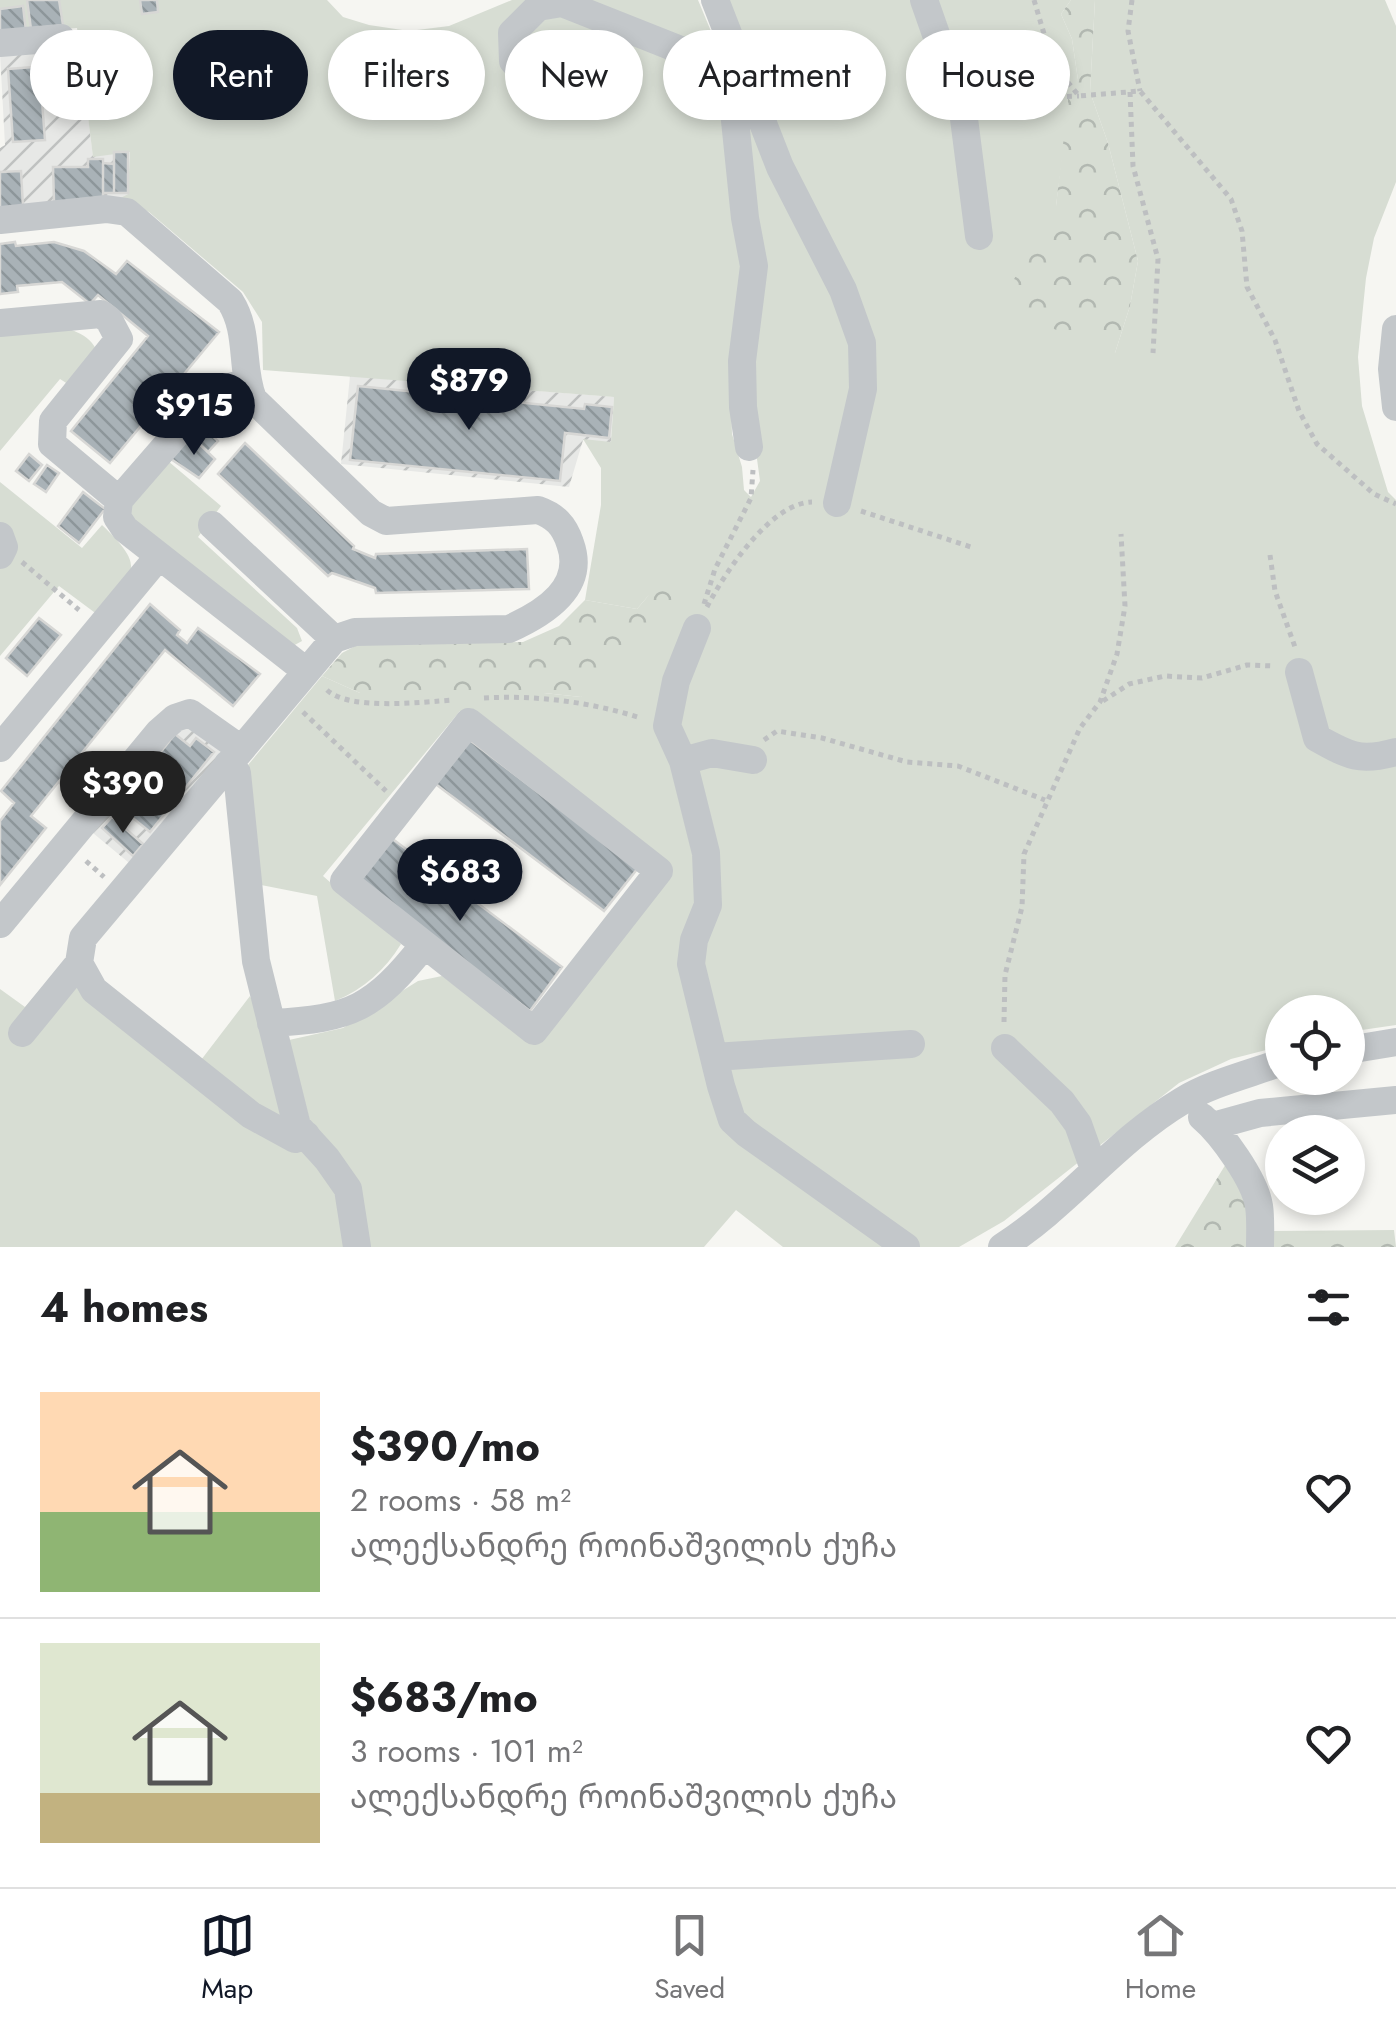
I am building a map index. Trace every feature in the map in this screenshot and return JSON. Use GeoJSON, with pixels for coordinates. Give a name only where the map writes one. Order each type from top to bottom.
{"type":"FeatureCollection","features":[{"type":"Feature","properties":{"kind":"street"},"geometry":{"type":"LineString","coordinates":[[924,0],[935,30]]}},
{"type":"Feature","properties":{"kind":"street"},"geometry":{"type":"LineString","coordinates":[[716,2],[725,30]]}},
{"type":"Feature","properties":{"kind":"street"},"geometry":{"type":"LineString","coordinates":[[515,30],[538,8],[562,4],[626,30]]}},
{"type":"Feature","properties":{"kind":"street"},"geometry":{"type":"LineString","coordinates":[[0,43],[30,41]]}},
{"type":"Feature","properties":{"kind":"street"},"geometry":{"type":"LineString","coordinates":[[742,120],[745,218],[754,266],[742,361],[749,447]]}},
{"type":"Feature","properties":{"kind":"street"},"geometry":{"type":"LineString","coordinates":[[760,120],[843,290],[862,343],[863,388],[837,503]]}},
{"type":"Feature","properties":{"kind":"street"},"geometry":{"type":"LineString","coordinates":[[963,120],[979,236]]}},
{"type":"Feature","properties":{"kind":"street"},"geometry":{"type":"LineString","coordinates":[[0,220],[106,209],[127,212],[230,300],[243,327],[246,382],[253,399],[371,513],[386,520],[538,510],[553,515],[569,540],[574,558],[573,577],[566,590],[532,619],[509,629],[354,632],[334,638],[83,938],[79,963],[22,1033]]}},
{"type":"Feature","properties":{"kind":"street"},"geometry":{"type":"LineString","coordinates":[[0,323],[102,314],[109,320],[120,339],[53,421],[52,444],[119,500]]}},
{"type":"Feature","properties":{"kind":"street"},"geometry":{"type":"LineString","coordinates":[[1396,329],[1392,369],[1396,407]]}},
{"type":"Feature","properties":{"kind":"street"},"geometry":{"type":"LineString","coordinates":[[246,382],[217,391],[204,402],[119,500],[117,517],[125,529],[306,671]]}},
{"type":"Feature","properties":{"kind":"street"},"geometry":{"type":"LineString","coordinates":[[212,525],[334,638]]}},
{"type":"Feature","properties":{"kind":"street"},"geometry":{"type":"LineString","coordinates":[[0,748],[159,556]]}},
{"type":"Feature","properties":{"kind":"street"},"geometry":{"type":"LineString","coordinates":[[696,628],[676,680],[668,726],[683,761],[706,854],[708,905],[694,940],[691,964],[732,1120],[906,1247]]}},
{"type":"Feature","properties":{"kind":"street"},"geometry":{"type":"LineString","coordinates":[[1299,672],[1317,738],[1346,754],[1369,759],[1396,752]]}},
{"type":"Feature","properties":{"kind":"street"},"geometry":{"type":"LineString","coordinates":[[0,924],[159,732],[175,718],[190,713],[235,756],[256,961],[296,1126],[348,1189],[357,1247]]}},
{"type":"Feature","properties":{"kind":"street"},"geometry":{"type":"LineString","coordinates":[[469,722],[659,871],[534,1031],[344,882],[403,806],[469,722]]}},
{"type":"Feature","properties":{"kind":"street"},"geometry":{"type":"LineString","coordinates":[[683,761],[712,753],[754,760]]}},
{"type":"Feature","properties":{"kind":"street"},"geometry":{"type":"LineString","coordinates":[[271,1023],[336,1016],[375,998],[392,985],[424,944]]}},
{"type":"Feature","properties":{"kind":"street"},"geometry":{"type":"LineString","coordinates":[[79,963],[94,990],[252,1115],[295,1139],[306,1135]]}},
{"type":"Feature","properties":{"kind":"street"},"geometry":{"type":"LineString","coordinates":[[1365,1047],[1396,1042]]}},
{"type":"Feature","properties":{"kind":"street"},"geometry":{"type":"LineString","coordinates":[[714,1057],[911,1044]]}},
{"type":"Feature","properties":{"kind":"street"},"geometry":{"type":"LineString","coordinates":[[1006,1048],[1062,1102],[1078,1124],[1094,1170]]}},
{"type":"Feature","properties":{"kind":"street"},"geometry":{"type":"LineString","coordinates":[[1002,1247],[1031,1229],[1094,1170],[1184,1100],[1265,1069]]}},
{"type":"Feature","properties":{"kind":"street"},"geometry":{"type":"LineString","coordinates":[[1184,1100],[1212,1126],[1250,1180],[1259,1203],[1260,1247]]}},
{"type":"Feature","properties":{"kind":"street"},"geometry":{"type":"LineString","coordinates":[[1212,1126],[1260,1113],[1396,1100]]}},
{"type":"Feature","properties":{"kind":"path"},"geometry":{"type":"LineString","coordinates":[[1034,0],[1053,64],[1079,96]]}},
{"type":"Feature","properties":{"kind":"path"},"geometry":{"type":"LineString","coordinates":[[1132,0],[1128,31],[1140,90],[1230,198],[1242,231],[1247,287],[1275,340],[1299,411],[1317,444],[1374,494],[1396,504]]}},
{"type":"Feature","properties":{"kind":"path"},"geometry":{"type":"LineString","coordinates":[[1070,96],[1140,90]]}},
{"type":"Feature","properties":{"kind":"path"},"geometry":{"type":"LineString","coordinates":[[1130,92],[1132,166],[1158,259],[1153,353]]}},
{"type":"Feature","properties":{"kind":"path"},"geometry":{"type":"LineString","coordinates":[[696,628],[715,568],[751,498],[749,447]]}},
{"type":"Feature","properties":{"kind":"path"},"geometry":{"type":"LineString","coordinates":[[696,628],[720,581],[739,555],[777,516],[804,502],[837,503],[972,547]]}},
{"type":"Feature","properties":{"kind":"path"},"geometry":{"type":"LineString","coordinates":[[1006,1048],[1005,975],[1022,907],[1024,854],[1080,728],[1100,702],[1118,654],[1125,606],[1121,534]]}},
{"type":"Feature","properties":{"kind":"path"},"geometry":{"type":"LineString","coordinates":[[1,546],[101,628]]}},
{"type":"Feature","properties":{"kind":"path"},"geometry":{"type":"LineString","coordinates":[[1100,702],[1130,684],[1164,676],[1202,678],[1247,665],[1299,672],[1293,637],[1275,590],[1270,554]]}},
{"type":"Feature","properties":{"kind":"path"},"geometry":{"type":"LineString","coordinates":[[286,696],[403,806]]}},
{"type":"Feature","properties":{"kind":"path"},"geometry":{"type":"LineString","coordinates":[[754,760],[764,740],[778,731],[822,738],[907,762],[958,766],[1047,800]]}},
{"type":"Feature","properties":{"kind":"path"},"geometry":{"type":"LineString","coordinates":[[66,844],[121,892]]}},
{"type":"Feature","properties":{"kind":"shaded area"},"geometry":{"type":"Polygon","coordinates":[[[30,50],[30,120],[88,120],[93,156],[130,152],[128,194],[110,203],[0,210],[0,148],[5,145],[0,53],[30,50]]]}},
{"type":"Feature","properties":{"kind":"shaded area"},"geometry":{"type":"Polygon","coordinates":[[[350,376],[614,397],[611,443],[583,440],[569,487],[341,464],[350,376]]]}},
{"type":"Feature","properties":{"kind":"shaded area"},"geometry":{"type":"Polygon","coordinates":[[[178,725],[196,725],[230,749],[134,867],[93,833],[178,725]]]}},
{"type":"Feature","properties":{"kind":"green space"},"geometry":{"type":"Polygon","coordinates":[[[0,0],[327,0],[343,17],[402,30],[328,30],[328,120],[485,120],[485,30],[417,30],[449,26],[512,0],[698,0],[710,30],[663,30],[663,120],[724,120],[746,272],[731,399],[732,434],[744,490],[751,497],[760,481],[751,415],[744,120],[761,120],[794,178],[771,120],[886,120],[886,30],[735,30],[723,0],[1071,0],[1061,14],[1068,30],[906,30],[906,120],[1067,120],[1056,206],[1115,353],[1130,306],[1138,261],[1108,143],[1090,92],[1095,0],[1385,0],[1396,26],[1396,182],[1374,238],[1358,357],[1362,406],[1388,492],[1396,500],[1396,1025],[1365,1030],[1365,995],[1265,995],[1265,1050],[1231,1059],[1179,1083],[1004,1221],[959,1247],[783,1247],[736,1210],[704,1247],[370,1247],[313,1134],[289,1040],[343,1028],[418,981],[442,976],[534,1044],[669,871],[460,711],[323,876],[401,944],[373,978],[335,1001],[317,896],[256,884],[248,765],[322,676],[360,693],[544,693],[581,697],[649,595],[637,609],[585,600],[601,505],[601,468],[583,439],[611,442],[614,397],[263,370],[262,322],[243,292],[149,212],[126,201],[110,203],[128,194],[130,152],[93,157],[88,120],[153,120],[153,30],[77,28],[0,34],[0,0]]]}},
{"type":"Feature","properties":{"kind":"green space"},"geometry":{"type":"Polygon","coordinates":[[[1071,0],[1095,0],[1090,92],[1108,143],[1138,261],[1130,306],[1115,353],[998,307],[1056,206],[1066,120],[1070,120],[1070,91],[1078,80],[1070,30],[1061,14],[1071,0]]]}},
{"type":"Feature","properties":{"kind":"green space"},"geometry":{"type":"Polygon","coordinates":[[[1070,34],[1072,39],[1078,80],[1070,110],[1070,34]]]}},
{"type":"Feature","properties":{"kind":"green space"},"geometry":{"type":"Polygon","coordinates":[[[52,324],[87,338],[99,356],[74,388],[60,379],[0,451],[0,331],[52,324]]]}},
{"type":"Feature","properties":{"kind":"green space"},"geometry":{"type":"Polygon","coordinates":[[[168,461],[221,506],[198,537],[297,628],[302,641],[291,647],[129,516],[133,497],[168,461]]]}},
{"type":"Feature","properties":{"kind":"green space"},"geometry":{"type":"Polygon","coordinates":[[[0,482],[82,548],[102,525],[126,552],[131,570],[98,615],[59,586],[0,656],[0,482]]]}},
{"type":"Feature","properties":{"kind":"green space"},"geometry":{"type":"Polygon","coordinates":[[[672,584],[689,599],[615,677],[581,697],[544,693],[360,693],[322,676],[342,653],[359,644],[523,642],[559,626],[585,600],[637,609],[649,595],[672,584]]]}},
{"type":"Feature","properties":{"kind":"green space"},"geometry":{"type":"Polygon","coordinates":[[[71,954],[331,1174],[353,1247],[0,1247],[0,989],[25,1007],[71,954]]]}},
{"type":"Feature","properties":{"kind":"green space"},"geometry":{"type":"Polygon","coordinates":[[[250,996],[259,1015],[288,1125],[198,1064],[250,996]]]}},
{"type":"Feature","properties":{"kind":"green space"},"geometry":{"type":"Polygon","coordinates":[[[1232,1154],[1260,1231],[1394,1230],[1396,1247],[1175,1247],[1232,1154]]]}},
{"type":"Feature","properties":{"kind":"building"},"geometry":{"type":"Polygon","coordinates":[[[27,0],[59,0],[63,25],[31,29],[27,0]]]}},
{"type":"Feature","properties":{"kind":"building"},"geometry":{"type":"Polygon","coordinates":[[[140,0],[157,0],[158,12],[142,14],[140,0]]]}},
{"type":"Feature","properties":{"kind":"building"},"geometry":{"type":"Polygon","coordinates":[[[23,6],[26,31],[0,34],[0,9],[23,6]]]}},
{"type":"Feature","properties":{"kind":"building"},"geometry":{"type":"Polygon","coordinates":[[[30,67],[30,120],[43,120],[45,140],[13,142],[8,69],[30,67]]]}},
{"type":"Feature","properties":{"kind":"building"},"geometry":{"type":"Polygon","coordinates":[[[114,152],[128,152],[128,193],[114,193],[114,152]]]}},
{"type":"Feature","properties":{"kind":"building"},"geometry":{"type":"Polygon","coordinates":[[[88,159],[103,159],[103,202],[54,202],[53,167],[88,167],[88,159]]]}},
{"type":"Feature","properties":{"kind":"building"},"geometry":{"type":"Polygon","coordinates":[[[103,163],[114,164],[114,193],[103,193],[103,163]]]}},
{"type":"Feature","properties":{"kind":"building"},"geometry":{"type":"Polygon","coordinates":[[[21,171],[23,207],[0,208],[0,172],[21,171]]]}},
{"type":"Feature","properties":{"kind":"building"},"geometry":{"type":"Polygon","coordinates":[[[15,242],[16,246],[54,242],[84,251],[116,274],[127,261],[219,332],[110,463],[71,431],[148,336],[98,295],[90,304],[62,282],[17,286],[18,292],[0,294],[0,244],[15,242]]]}},
{"type":"Feature","properties":{"kind":"building"},"geometry":{"type":"Polygon","coordinates":[[[358,386],[584,409],[585,404],[612,407],[609,438],[565,433],[560,481],[350,460],[358,386]]]}},
{"type":"Feature","properties":{"kind":"building"},"geometry":{"type":"Polygon","coordinates":[[[201,425],[218,441],[208,452],[191,436],[201,425]]]}},
{"type":"Feature","properties":{"kind":"building"},"geometry":{"type":"Polygon","coordinates":[[[191,436],[215,459],[199,478],[171,459],[191,436]]]}},
{"type":"Feature","properties":{"kind":"building"},"geometry":{"type":"Polygon","coordinates":[[[245,443],[353,549],[375,558],[376,554],[527,549],[529,589],[376,593],[375,588],[332,573],[328,576],[218,474],[245,443]]]}},
{"type":"Feature","properties":{"kind":"building"},"geometry":{"type":"Polygon","coordinates":[[[29,454],[42,465],[29,481],[16,471],[29,454]]]}},
{"type":"Feature","properties":{"kind":"building"},"geometry":{"type":"Polygon","coordinates":[[[47,465],[59,473],[46,492],[34,484],[47,465]]]}},
{"type":"Feature","properties":{"kind":"building"},"geometry":{"type":"Polygon","coordinates":[[[83,492],[105,509],[79,543],[58,526],[83,492]]]}},
{"type":"Feature","properties":{"kind":"building"},"geometry":{"type":"Polygon","coordinates":[[[150,604],[180,630],[177,635],[187,643],[198,628],[260,674],[233,706],[165,650],[31,816],[46,828],[0,885],[0,821],[14,803],[1,791],[150,604]]]}},
{"type":"Feature","properties":{"kind":"building"},"geometry":{"type":"Polygon","coordinates":[[[39,618],[61,635],[27,676],[6,658],[39,618]]]}},
{"type":"Feature","properties":{"kind":"building"},"geometry":{"type":"Polygon","coordinates":[[[175,734],[190,746],[196,738],[214,752],[150,832],[118,806],[175,734]]]}},
{"type":"Feature","properties":{"kind":"building"},"geometry":{"type":"Polygon","coordinates":[[[467,738],[638,868],[604,911],[433,782],[467,738]]]}},
{"type":"Feature","properties":{"kind":"building"},"geometry":{"type":"Polygon","coordinates":[[[112,817],[143,844],[133,856],[102,828],[112,817]]]}},
{"type":"Feature","properties":{"kind":"building"},"geometry":{"type":"Polygon","coordinates":[[[390,837],[562,967],[530,1011],[358,881],[390,837]]]}}]}
